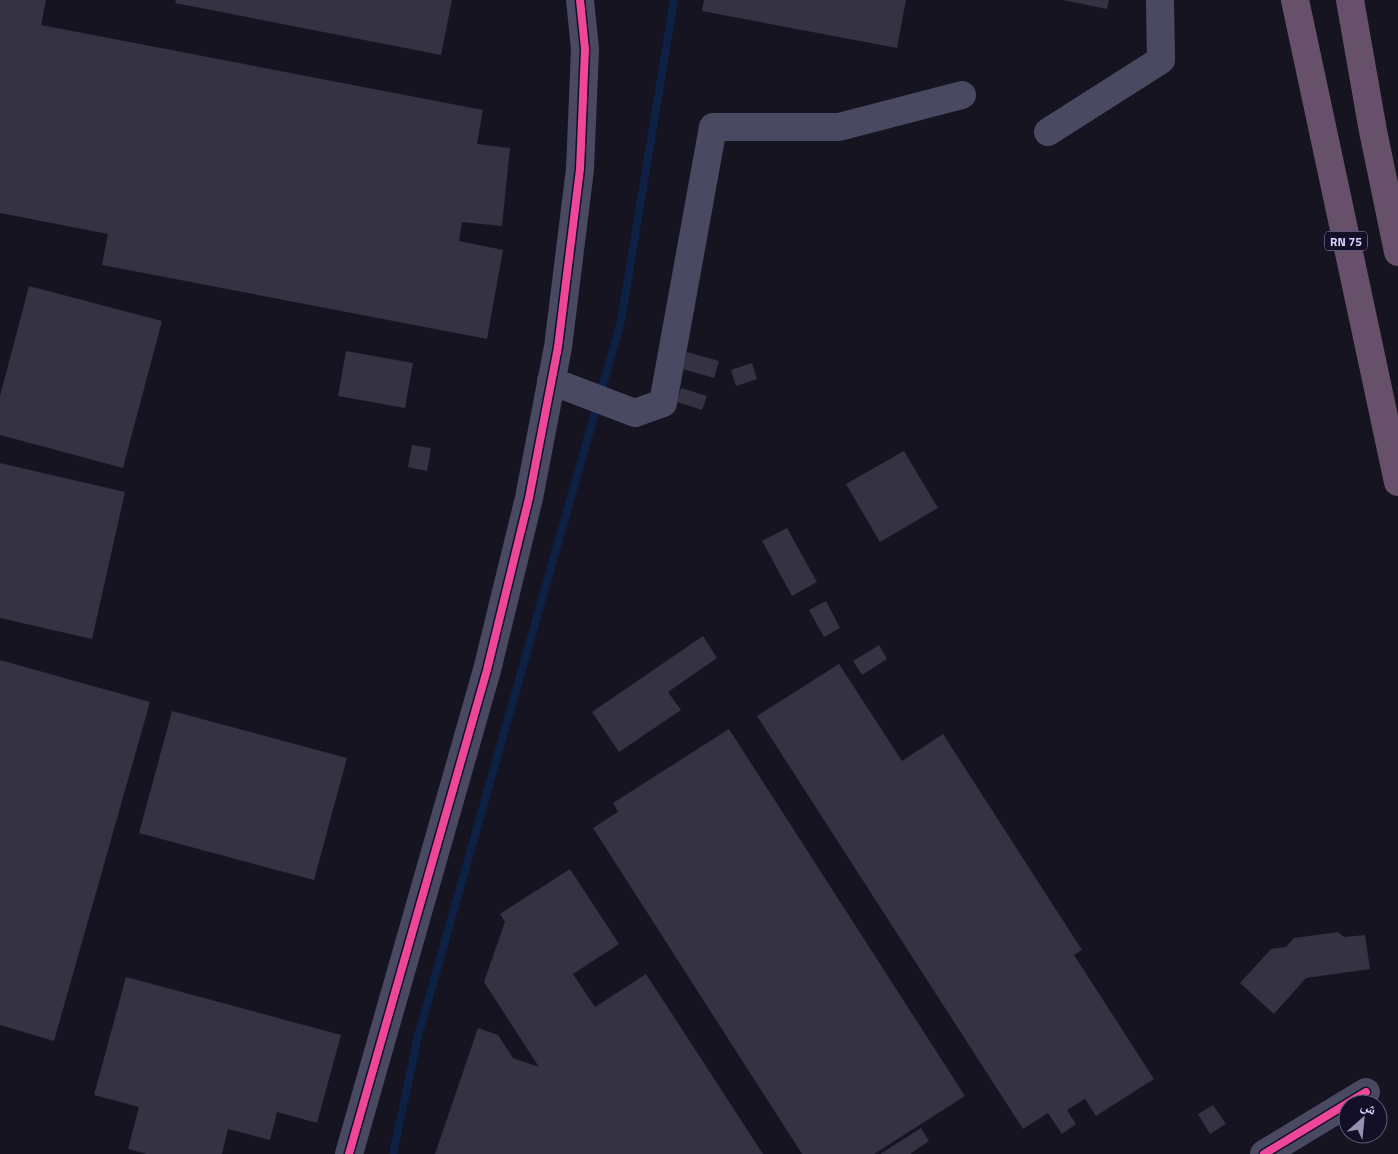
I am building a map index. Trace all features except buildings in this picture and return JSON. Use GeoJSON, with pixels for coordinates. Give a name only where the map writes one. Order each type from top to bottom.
{"type":"FeatureCollection","features":[{"type":"Feature","properties":{"kind":"highway","name":"RN 75"},"geometry":{"type":"LineString","coordinates":[[1295,0],[1398,482]]}},
{"type":"Feature","properties":{"kind":"highway"},"geometry":{"type":"LineString","coordinates":[[1350,0],[1373,131],[1398,252]]}},
{"type":"Feature","properties":{"kind":"street"},"geometry":{"type":"LineString","coordinates":[[350,1154],[487,670],[529,498],[558,347],[580,169],[584,50],[580,0]]}},
{"type":"Feature","properties":{"kind":"street"},"geometry":{"type":"LineString","coordinates":[[1048,132],[1161,60],[1160,0]]}},
{"type":"Feature","properties":{"kind":"street"},"geometry":{"type":"LineString","coordinates":[[551,381],[635,413],[663,403],[714,127],[839,127],[962,95]]}},
{"type":"Feature","properties":{"kind":"street"},"geometry":{"type":"LineString","coordinates":[[1264,1154],[1366,1092]]}},
{"type":"Feature","properties":{"kind":"waterway"},"geometry":{"type":"LineString","coordinates":[[393,1154],[418,1036],[621,321],[674,0]]}},
{"type":"Feature","properties":{"kind":"cycle path"},"geometry":{"type":"LineString","coordinates":[[349,1154],[487,670],[529,498],[558,347],[580,169],[585,49],[580,0]]}},
{"type":"Feature","properties":{"kind":"cycle path"},"geometry":{"type":"LineString","coordinates":[[1264,1154],[1366,1092]]}}]}
